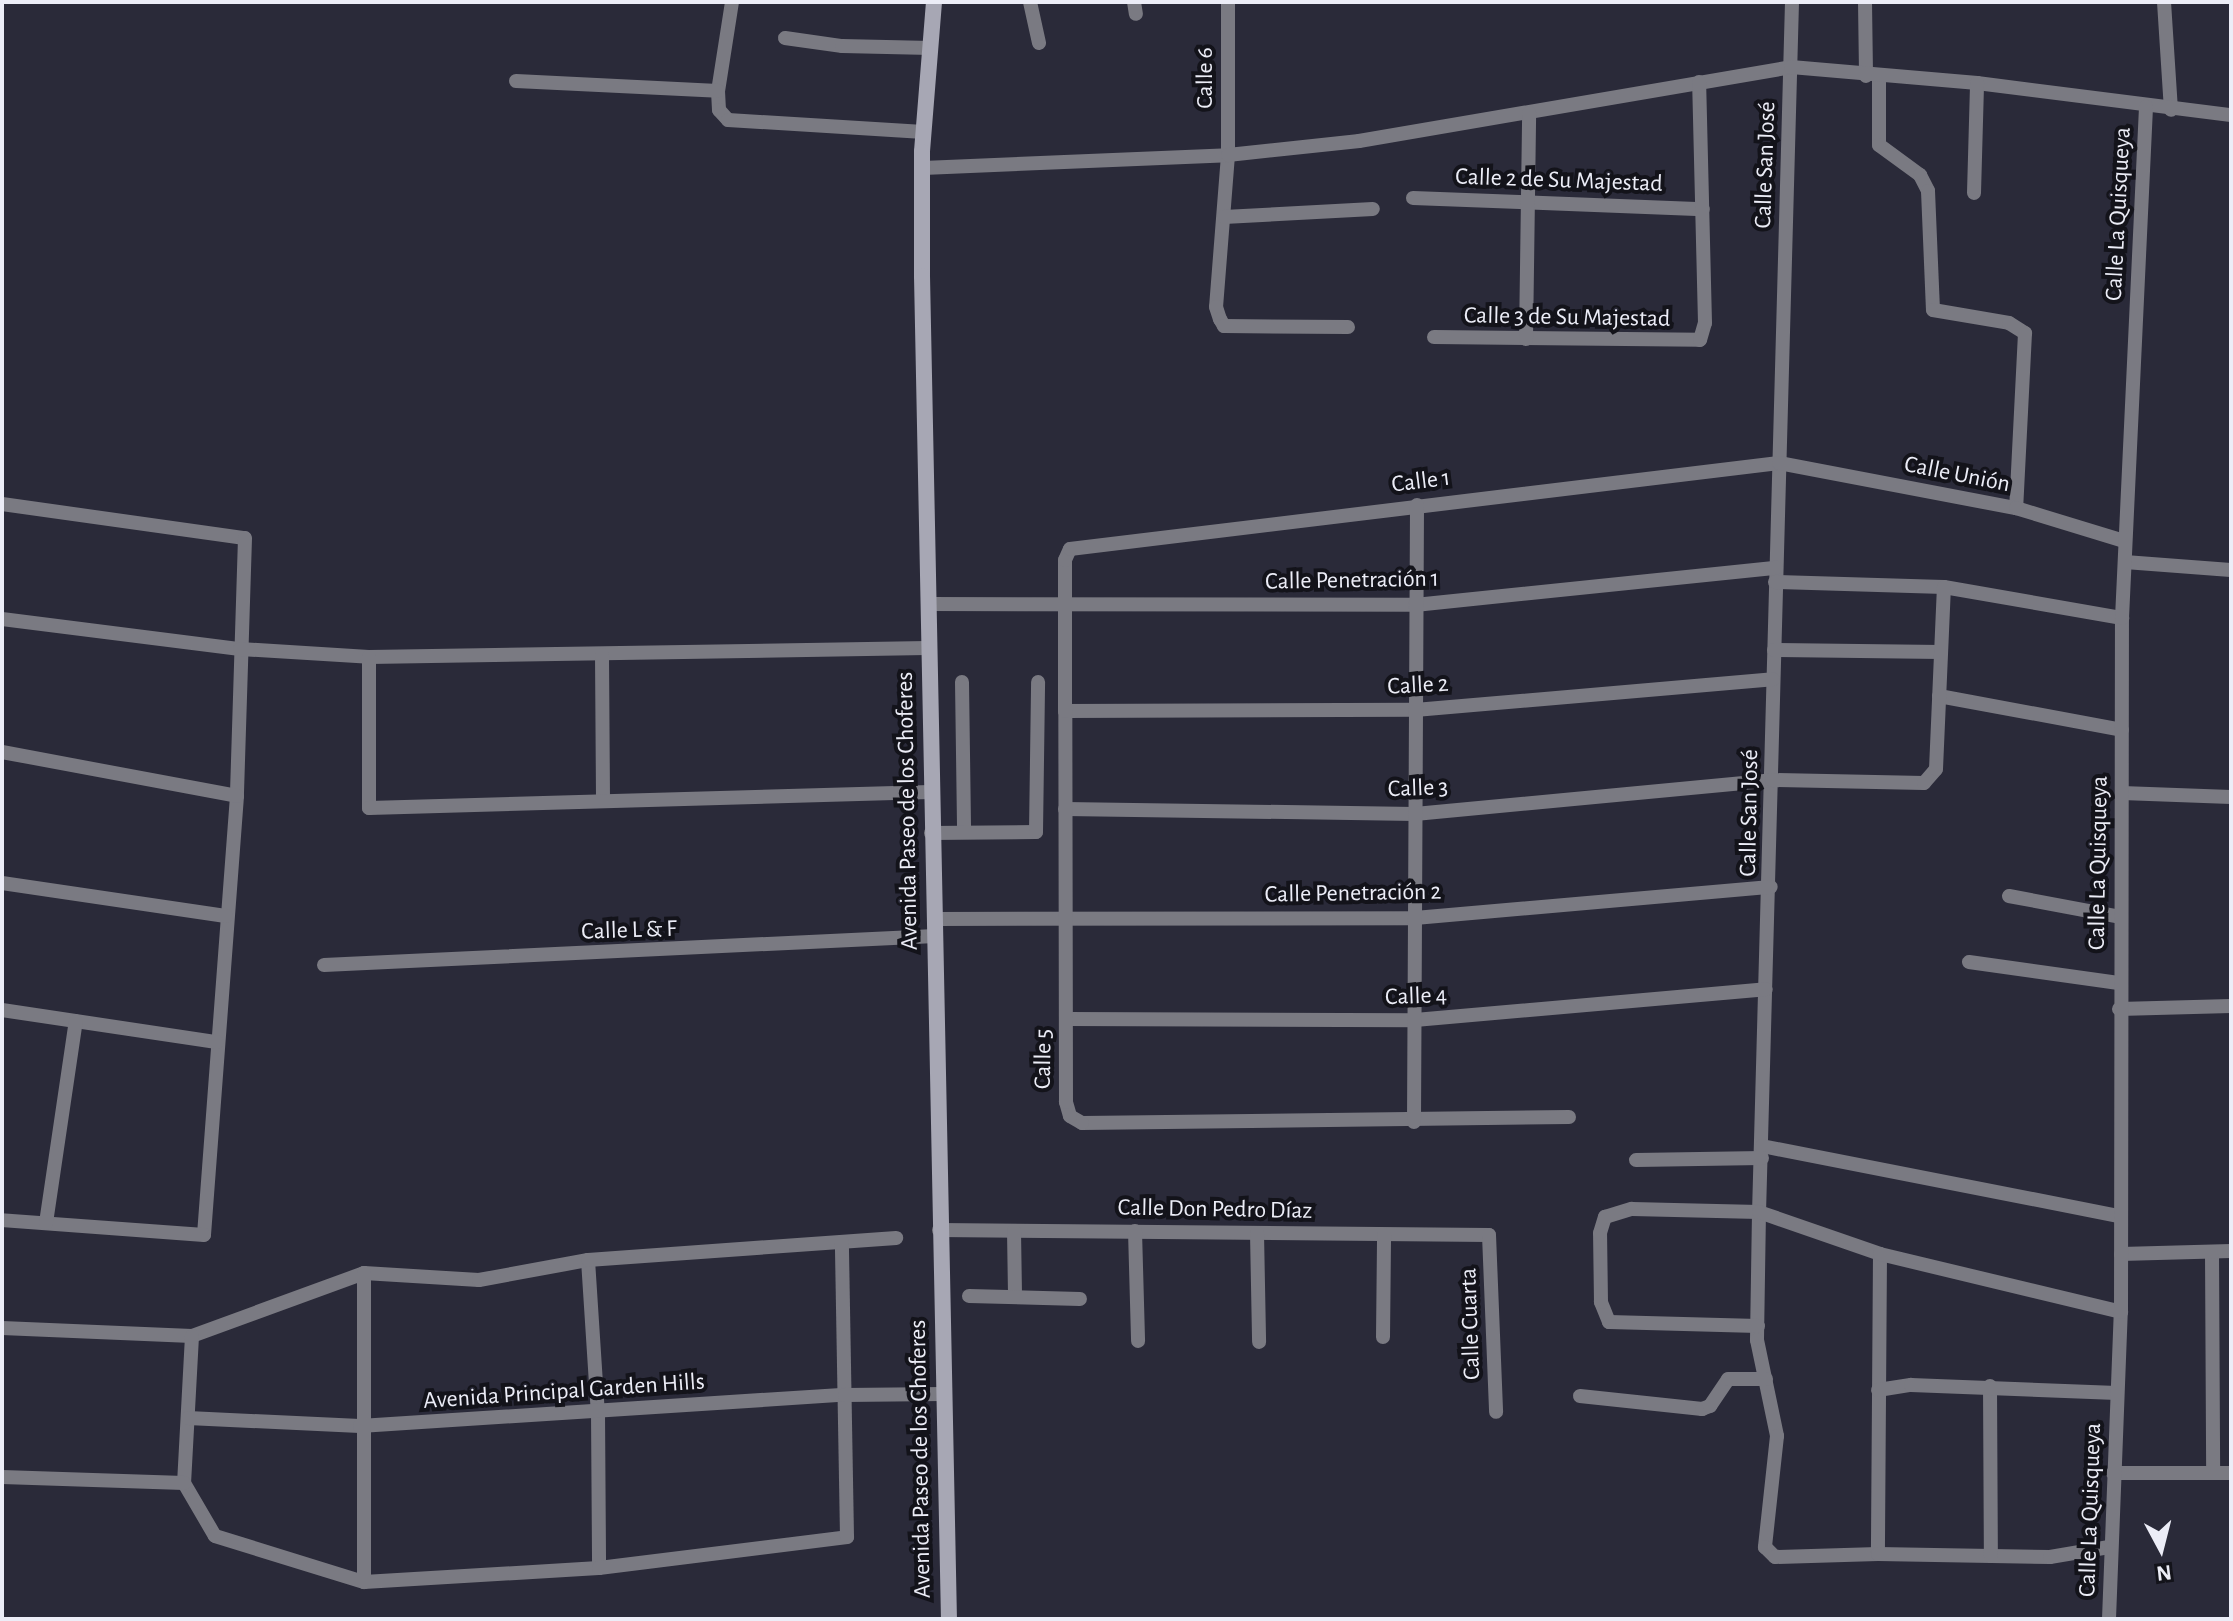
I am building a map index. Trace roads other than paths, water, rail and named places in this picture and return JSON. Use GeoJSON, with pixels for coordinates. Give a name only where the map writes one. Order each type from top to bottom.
{"type":"FeatureCollection","features":[{"type":"Feature","properties":{"kind":"street"},"geometry":{"type":"LineString","coordinates":[[732,2],[718,91],[719,110],[739,124],[924,132]]}},
{"type":"Feature","properties":{"kind":"street","name":"Avenida Paseo de los Choferes"},"geometry":{"type":"LineString","coordinates":[[934,2],[923,168],[927,648],[949,1619]]}},
{"type":"Feature","properties":{"kind":"street"},"geometry":{"type":"LineString","coordinates":[[1030,2],[1039,43]]}},
{"type":"Feature","properties":{"kind":"street","name":"Calle 6"},"geometry":{"type":"LineString","coordinates":[[1228,2],[1228,155],[1216,307],[1224,326],[1348,327]]}},
{"type":"Feature","properties":{"kind":"street","name":"Calle San José"},"geometry":{"type":"LineString","coordinates":[[1792,2],[1775,575],[1771,887],[1759,1212],[1758,1326],[1777,1436],[1765,1547],[1769,1555],[1878,1554]]}},
{"type":"Feature","properties":{"kind":"street"},"geometry":{"type":"LineString","coordinates":[[1865,2],[1879,145],[1920,175],[1928,191],[1933,310],[2009,323],[2025,333],[2016,508]]}},
{"type":"Feature","properties":{"kind":"street"},"geometry":{"type":"LineString","coordinates":[[2164,2],[2171,110]]}},
{"type":"Feature","properties":{"kind":"street"},"geometry":{"type":"LineString","coordinates":[[785,38],[842,46],[931,48]]}},
{"type":"Feature","properties":{"kind":"street"},"geometry":{"type":"LineString","coordinates":[[923,168],[1228,155],[1359,141],[1791,67],[1977,83],[2146,107],[2231,115]]}},
{"type":"Feature","properties":{"kind":"street"},"geometry":{"type":"LineString","coordinates":[[516,81],[718,91]]}},
{"type":"Feature","properties":{"kind":"street"},"geometry":{"type":"LineString","coordinates":[[1699,82],[1703,209]]}},
{"type":"Feature","properties":{"kind":"street"},"geometry":{"type":"LineString","coordinates":[[1974,193],[1977,83]]}},
{"type":"Feature","properties":{"kind":"street","name":"Calle La Quisqueya"},"geometry":{"type":"LineString","coordinates":[[2109,1619],[2109,1547],[2121,1312],[2119,983],[2122,618],[2146,107]]}},
{"type":"Feature","properties":{"kind":"street"},"geometry":{"type":"LineString","coordinates":[[1526,339],[1529,113]]}},
{"type":"Feature","properties":{"kind":"street","name":"Calle 2 de Su Majestad"},"geometry":{"type":"LineString","coordinates":[[1413,198],[1703,209]]}},
{"type":"Feature","properties":{"kind":"street"},"geometry":{"type":"LineString","coordinates":[[1224,217],[1373,209]]}},
{"type":"Feature","properties":{"kind":"street","name":"Calle 3 de Su Majestad"},"geometry":{"type":"LineString","coordinates":[[1434,337],[1700,340],[1705,323],[1703,209]]}},
{"type":"Feature","properties":{"kind":"street","name":"Calle 1"},"geometry":{"type":"LineString","coordinates":[[1070,549],[1779,463]]}},
{"type":"Feature","properties":{"kind":"street","name":"Calle Unión"},"geometry":{"type":"LineString","coordinates":[[1779,463],[2016,508],[2124,541]]}},
{"type":"Feature","properties":{"kind":"street"},"geometry":{"type":"LineString","coordinates":[[2,504],[245,538],[237,796],[204,1235],[2,1220]]}},
{"type":"Feature","properties":{"kind":"street"},"geometry":{"type":"LineString","coordinates":[[1414,1122],[1417,505]]}},
{"type":"Feature","properties":{"kind":"street","name":"Calle 5"},"geometry":{"type":"LineString","coordinates":[[1070,549],[1065,560],[1066,1102],[1070,1116],[1082,1123],[1414,1122],[1569,1117]]}},
{"type":"Feature","properties":{"kind":"street"},"geometry":{"type":"LineString","coordinates":[[2125,562],[2231,570]]}},
{"type":"Feature","properties":{"kind":"street","name":"Calle Penetración 1"},"geometry":{"type":"LineString","coordinates":[[928,604],[1415,605],[1775,575],[1944,587],[2122,618]]}},
{"type":"Feature","properties":{"kind":"street"},"geometry":{"type":"LineString","coordinates":[[1944,587],[1939,696],[2122,730]]}},
{"type":"Feature","properties":{"kind":"street"},"geometry":{"type":"LineString","coordinates":[[2,619],[240,649],[369,657],[927,648]]}},
{"type":"Feature","properties":{"kind":"street"},"geometry":{"type":"LineString","coordinates":[[1774,650],[1941,652]]}},
{"type":"Feature","properties":{"kind":"street"},"geometry":{"type":"LineString","coordinates":[[602,655],[603,801]]}},
{"type":"Feature","properties":{"kind":"street"},"geometry":{"type":"LineString","coordinates":[[369,657],[369,808],[930,792]]}},
{"type":"Feature","properties":{"kind":"street","name":"Calle 2"},"geometry":{"type":"LineString","coordinates":[[1065,711],[1415,710],[1773,679]]}},
{"type":"Feature","properties":{"kind":"street"},"geometry":{"type":"LineString","coordinates":[[962,682],[964,832]]}},
{"type":"Feature","properties":{"kind":"street"},"geometry":{"type":"LineString","coordinates":[[931,833],[1031,834],[1039,827],[1038,682]]}},
{"type":"Feature","properties":{"kind":"street","name":"Calle 3"},"geometry":{"type":"LineString","coordinates":[[1065,809],[1415,814],[1772,780],[1924,783],[1936,769],[1939,696]]}},
{"type":"Feature","properties":{"kind":"street"},"geometry":{"type":"LineString","coordinates":[[2,752],[237,796]]}},
{"type":"Feature","properties":{"kind":"street"},"geometry":{"type":"LineString","coordinates":[[2122,793],[2231,797]]}},
{"type":"Feature","properties":{"kind":"street"},"geometry":{"type":"LineString","coordinates":[[2,883],[226,916]]}},
{"type":"Feature","properties":{"kind":"street","name":"Calle Penetración 2"},"geometry":{"type":"LineString","coordinates":[[935,919],[1065,916],[1415,918],[1771,887]]}},
{"type":"Feature","properties":{"kind":"street"},"geometry":{"type":"LineString","coordinates":[[2009,896],[2120,917]]}},
{"type":"Feature","properties":{"kind":"street","name":"Calle L & F"},"geometry":{"type":"LineString","coordinates":[[324,965],[935,936]]}},
{"type":"Feature","properties":{"kind":"street"},"geometry":{"type":"LineString","coordinates":[[1969,962],[2119,983]]}},
{"type":"Feature","properties":{"kind":"street","name":"Calle 4"},"geometry":{"type":"LineString","coordinates":[[1067,1019],[1415,1020],[1766,989]]}},
{"type":"Feature","properties":{"kind":"street"},"geometry":{"type":"LineString","coordinates":[[2119,1009],[2231,1006]]}},
{"type":"Feature","properties":{"kind":"street"},"geometry":{"type":"LineString","coordinates":[[2,1010],[217,1042]]}},
{"type":"Feature","properties":{"kind":"street"},"geometry":{"type":"LineString","coordinates":[[46,1223],[76,1021]]}},
{"type":"Feature","properties":{"kind":"street"},"geometry":{"type":"LineString","coordinates":[[1636,1160],[1762,1152],[2120,1216]]}},
{"type":"Feature","properties":{"kind":"street"},"geometry":{"type":"LineString","coordinates":[[1758,1326],[1609,1322],[1601,1302],[1600,1233],[1605,1217],[1618,1210],[1759,1212],[1880,1254],[2121,1312]]}},
{"type":"Feature","properties":{"kind":"street","name":"Calle Don Pedro Díaz"},"geometry":{"type":"LineString","coordinates":[[939,1230],[1489,1235]]}},
{"type":"Feature","properties":{"kind":"street"},"geometry":{"type":"LineString","coordinates":[[1014,1231],[1015,1297]]}},
{"type":"Feature","properties":{"kind":"street"},"geometry":{"type":"LineString","coordinates":[[1135,1231],[1138,1341]]}},
{"type":"Feature","properties":{"kind":"street"},"geometry":{"type":"LineString","coordinates":[[1257,1233],[1259,1342]]}},
{"type":"Feature","properties":{"kind":"street"},"geometry":{"type":"LineString","coordinates":[[1383,1337],[1384,1235]]}},
{"type":"Feature","properties":{"kind":"street","name":"Calle Cuarta"},"geometry":{"type":"LineString","coordinates":[[1489,1235],[1496,1412]]}},
{"type":"Feature","properties":{"kind":"street"},"geometry":{"type":"LineString","coordinates":[[2,1328],[192,1336],[364,1273],[479,1280],[588,1260],[896,1238]]}},
{"type":"Feature","properties":{"kind":"street"},"geometry":{"type":"LineString","coordinates":[[192,1336],[184,1483],[215,1536],[364,1582],[599,1568],[847,1537],[842,1242]]}},
{"type":"Feature","properties":{"kind":"street"},"geometry":{"type":"LineString","coordinates":[[2121,1254],[2231,1251]]}},
{"type":"Feature","properties":{"kind":"street"},"geometry":{"type":"LineString","coordinates":[[2212,1252],[2213,1473]]}},
{"type":"Feature","properties":{"kind":"street"},"geometry":{"type":"LineString","coordinates":[[1880,1254],[1878,1554],[2074,1555],[2109,1547]]}},
{"type":"Feature","properties":{"kind":"street"},"geometry":{"type":"LineString","coordinates":[[588,1260],[598,1413],[599,1568]]}},
{"type":"Feature","properties":{"kind":"street"},"geometry":{"type":"LineString","coordinates":[[364,1273],[360,1426],[364,1582]]}},
{"type":"Feature","properties":{"kind":"street"},"geometry":{"type":"LineString","coordinates":[[969,1296],[1080,1299]]}},
{"type":"Feature","properties":{"kind":"street"},"geometry":{"type":"LineString","coordinates":[[1580,1396],[1702,1409],[1710,1406],[1728,1379],[1766,1379]]}},
{"type":"Feature","properties":{"kind":"street"},"geometry":{"type":"LineString","coordinates":[[1878,1390],[1990,1386],[2117,1393]]}},
{"type":"Feature","properties":{"kind":"street"},"geometry":{"type":"LineString","coordinates":[[1990,1386],[1991,1556]]}},
{"type":"Feature","properties":{"kind":"street","name":"Avenida Principal Garden Hills"},"geometry":{"type":"LineString","coordinates":[[188,1418],[360,1426],[845,1395],[943,1394]]}},
{"type":"Feature","properties":{"kind":"street"},"geometry":{"type":"LineString","coordinates":[[2113,1473],[2231,1473]]}},
{"type":"Feature","properties":{"kind":"street"},"geometry":{"type":"LineString","coordinates":[[2,1477],[184,1483]]}}]}
